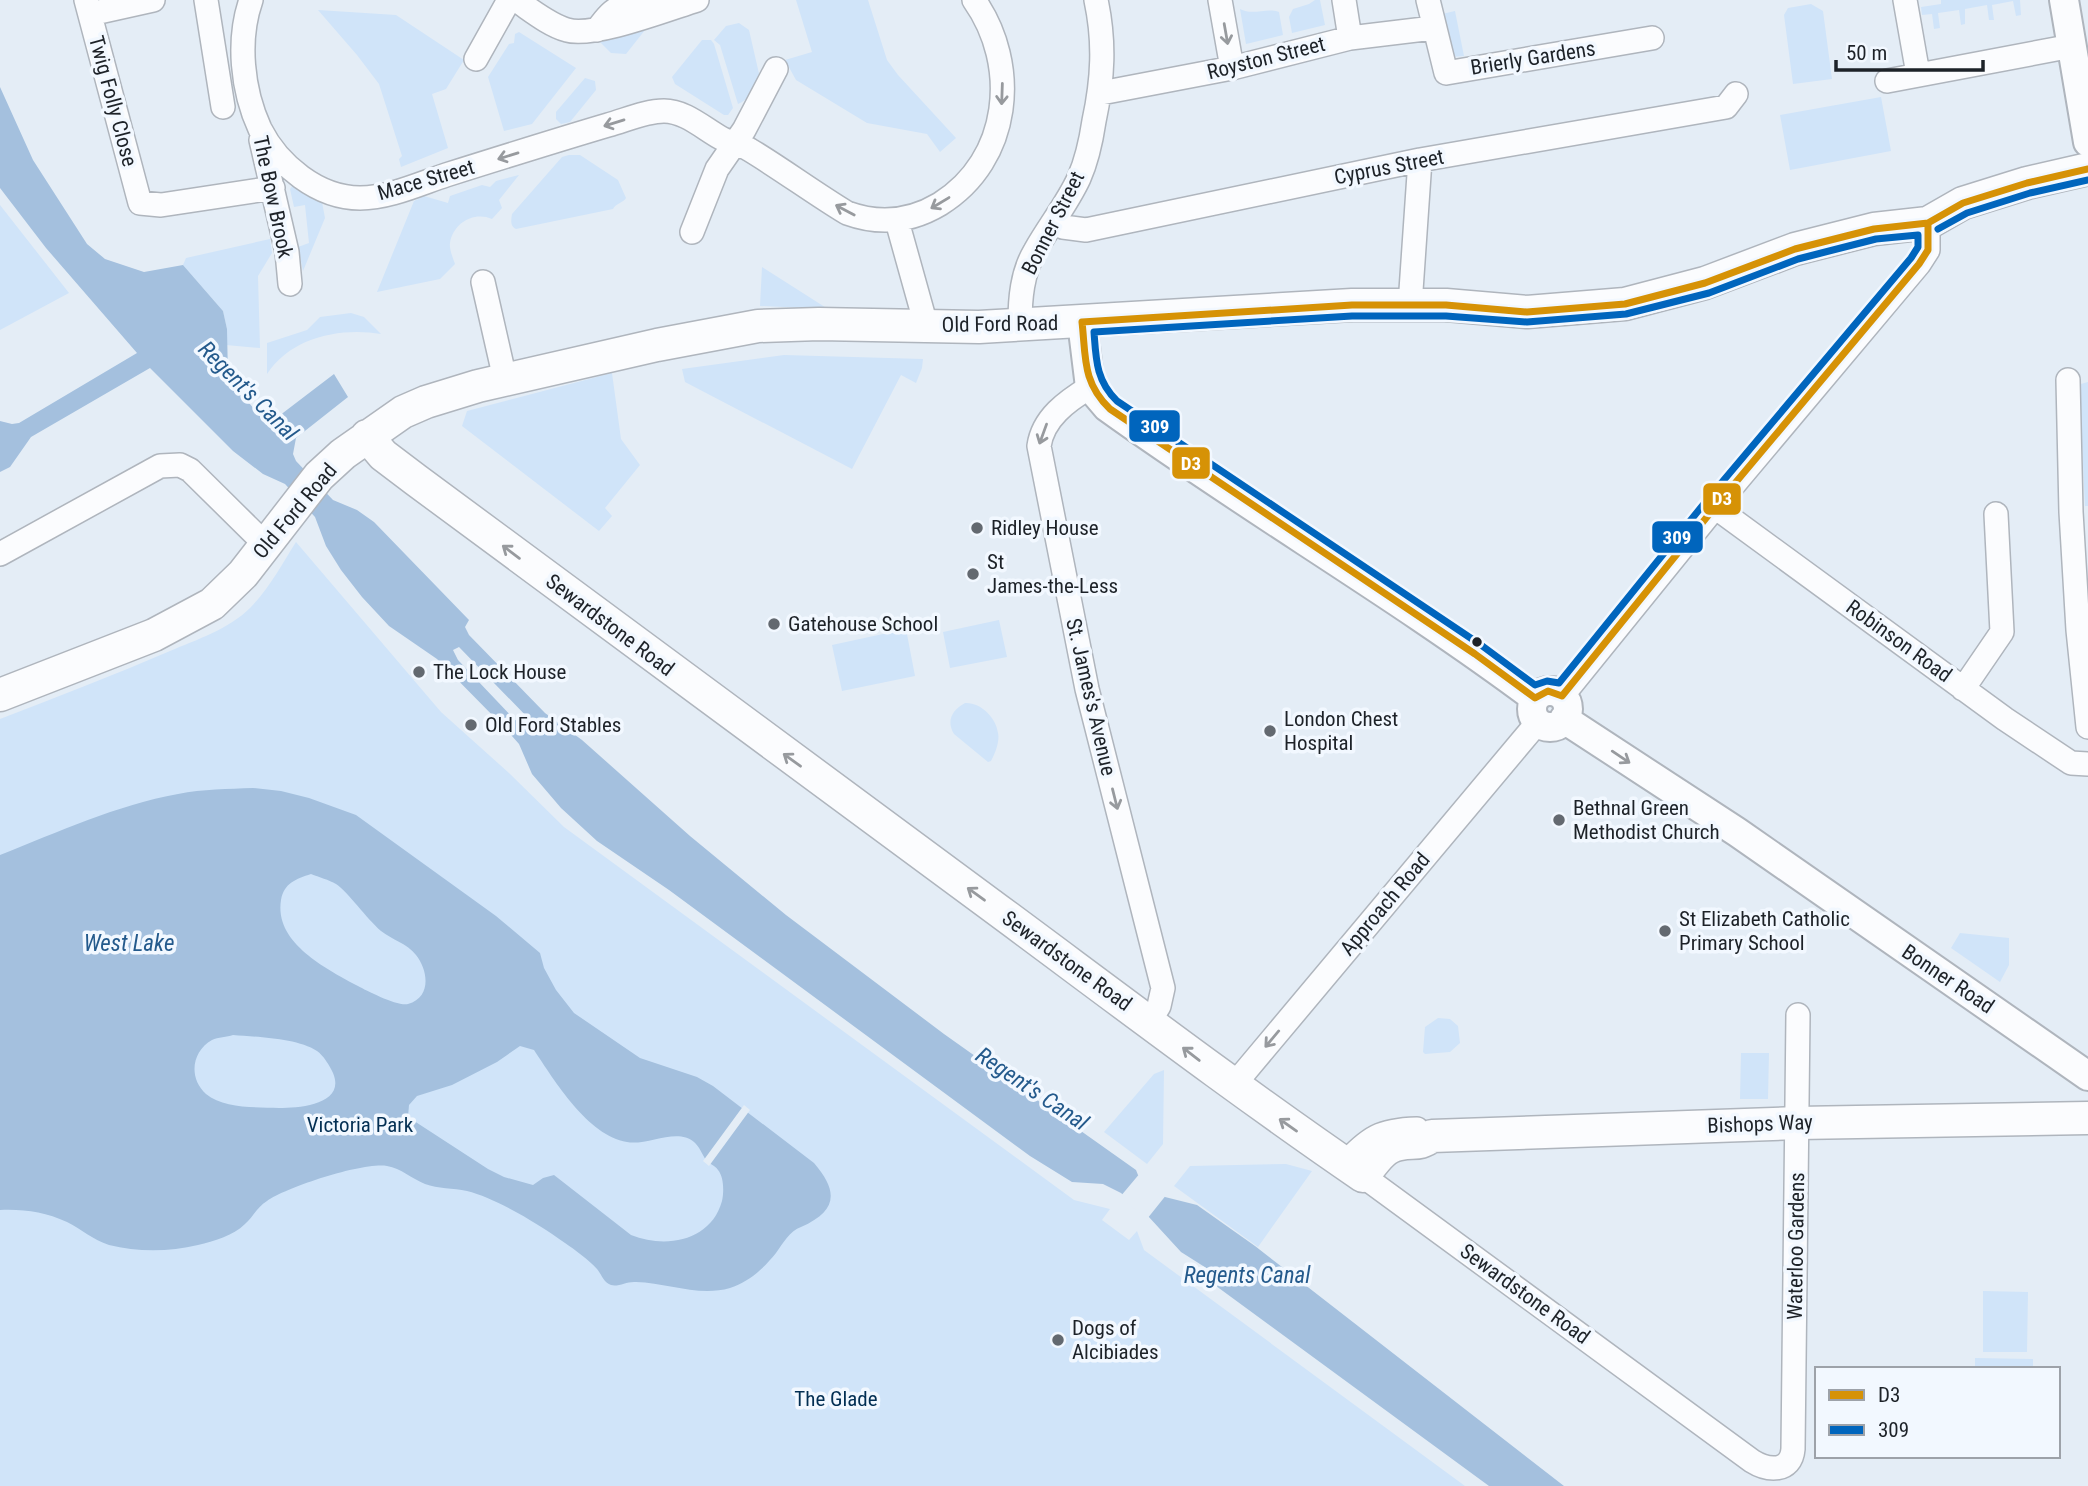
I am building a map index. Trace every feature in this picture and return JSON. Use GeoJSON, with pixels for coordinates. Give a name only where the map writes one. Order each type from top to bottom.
{"type":"FeatureCollection","features":[{"type":"Feature","properties":{"kind":"main road","name":"Old Ford Road"},"geometry":{"type":"LineString","coordinates":[[0,695],[154,635],[203,610],[243,574],[319,476],[367,436],[403,412],[426,402],[505,379],[656,345],[758,326],[979,327],[1352,305],[1410,305],[1527,312],[1625,304],[1705,283],[1796,249],[1874,229],[1928,223],[1963,203],[2027,183],[2088,169]]}},
{"type":"Feature","properties":{"kind":"main road","name":"Sewardstone Road"},"geometry":{"type":"LineString","coordinates":[[367,436],[383,455],[415,480],[772,746],[1233,1086],[1354,1170]]}},
{"type":"Feature","properties":{"kind":"main road","name":"Bishops Way"},"geometry":{"type":"LineString","coordinates":[[1354,1170],[1398,1144],[1421,1144],[1432,1136],[1798,1123],[2088,1118]]}},
{"type":"Feature","properties":{"kind":"street"},"geometry":{"type":"LineString","coordinates":[[88,7],[153,0]]}},
{"type":"Feature","properties":{"kind":"street"},"geometry":{"type":"LineString","coordinates":[[206,0],[223,107]]}},
{"type":"Feature","properties":{"kind":"street","name":"Mace Street"},"geometry":{"type":"LineString","coordinates":[[251,0],[244,27],[243,48],[253,111],[264,135],[288,166],[321,188],[358,198],[390,193],[654,111],[678,113],[721,138],[749,149],[847,213],[863,219],[897,221],[924,213],[958,191],[984,160],[996,133],[1003,95],[1001,62],[993,32],[974,0]]}},
{"type":"Feature","properties":{"kind":"street"},"geometry":{"type":"LineString","coordinates":[[476,59],[509,0]]}},
{"type":"Feature","properties":{"kind":"street"},"geometry":{"type":"LineString","coordinates":[[516,0],[564,30],[575,32],[597,30],[697,0]]}},
{"type":"Feature","properties":{"kind":"street","name":"Bonner Street"},"geometry":{"type":"LineString","coordinates":[[1020,323],[1021,297],[1027,267],[1079,178],[1090,146],[1101,93],[1103,40],[1096,0]]}},
{"type":"Feature","properties":{"kind":"street"},"geometry":{"type":"LineString","coordinates":[[1220,0],[1232,68]]}},
{"type":"Feature","properties":{"kind":"street"},"geometry":{"type":"LineString","coordinates":[[1343,0],[1350,38]]}},
{"type":"Feature","properties":{"kind":"street","name":"Brierly Gardens"},"geometry":{"type":"LineString","coordinates":[[1428,0],[1446,73],[1652,38]]}},
{"type":"Feature","properties":{"kind":"street"},"geometry":{"type":"LineString","coordinates":[[1905,0],[1918,74]]}},
{"type":"Feature","properties":{"kind":"street"},"geometry":{"type":"LineString","coordinates":[[2064,0],[2088,142]]}},
{"type":"Feature","properties":{"kind":"street","name":"Twig Folly Close"},"geometry":{"type":"LineString","coordinates":[[88,7],[140,203],[161,205],[273,188]]}},
{"type":"Feature","properties":{"kind":"street","name":"Royston Street"},"geometry":{"type":"LineString","coordinates":[[1101,93],[1232,68],[1350,38],[1433,28]]}},
{"type":"Feature","properties":{"kind":"street"},"geometry":{"type":"LineString","coordinates":[[1887,81],[2072,46]]}},
{"type":"Feature","properties":{"kind":"street"},"geometry":{"type":"LineString","coordinates":[[692,232],[716,169],[744,130],[776,69]]}},
{"type":"Feature","properties":{"kind":"street","name":"Cyprus Street"},"geometry":{"type":"LineString","coordinates":[[1054,223],[1086,230],[1420,160],[1731,101]]}},
{"type":"Feature","properties":{"kind":"street","name":"The Bow Brook"},"geometry":{"type":"LineString","coordinates":[[253,111],[288,252],[290,285]]}},
{"type":"Feature","properties":{"kind":"street"},"geometry":{"type":"LineString","coordinates":[[1410,305],[1420,160]]}},
{"type":"Feature","properties":{"kind":"street"},"geometry":{"type":"LineString","coordinates":[[897,221],[926,325]]}},
{"type":"Feature","properties":{"kind":"street","name":"Approach Road"},"geometry":{"type":"LineString","coordinates":[[1233,1086],[1919,264],[1928,250],[1928,223]]}},
{"type":"Feature","properties":{"kind":"street"},"geometry":{"type":"LineString","coordinates":[[483,282],[505,379]]}},
{"type":"Feature","properties":{"kind":"street"},"geometry":{"type":"LineString","coordinates":[[1082,322],[1090,387]]}},
{"type":"Feature","properties":{"kind":"street"},"geometry":{"type":"LineString","coordinates":[[2068,380],[2071,512],[2088,727]]}},
{"type":"Feature","properties":{"kind":"street","name":"Bonner Road"},"geometry":{"type":"LineString","coordinates":[[1090,387],[1110,409],[1475,654],[1550,709],[1745,839],[2088,1076]]}},
{"type":"Feature","properties":{"kind":"street","name":"St. James's Avenue"},"geometry":{"type":"LineString","coordinates":[[1090,387],[1053,415],[1041,433],[1039,446],[1087,689],[1163,988],[1160,1006],[1149,1022]]}},
{"type":"Feature","properties":{"kind":"street"},"geometry":{"type":"LineString","coordinates":[[0,554],[160,466],[174,464],[190,470],[266,545]]}},
{"type":"Feature","properties":{"kind":"street","name":"Robinson Road"},"geometry":{"type":"LineString","coordinates":[[1715,507],[1964,689],[2071,763],[2088,764]]}},
{"type":"Feature","properties":{"kind":"street"},"geometry":{"type":"LineString","coordinates":[[1964,689],[2002,632],[1996,514]]}},
{"type":"Feature","properties":{"kind":"street","name":"Waterloo Gardens"},"geometry":{"type":"LineString","coordinates":[[1777,1469],[1787,1465],[1793,1457],[1798,1015]]}},
{"type":"Feature","properties":{"kind":"street","name":"Sewardstone Road"},"geometry":{"type":"LineString","coordinates":[[1354,1170],[1752,1461],[1768,1469],[1777,1469]]}},
{"type":"Feature","properties":{"kind":"green space"},"geometry":{"type":"Polygon","coordinates":[[[796,0],[868,0],[887,60],[956,138],[940,152],[927,134],[867,123],[796,80],[785,60],[812,52],[796,0]]]}},
{"type":"Feature","properties":{"kind":"green space"},"geometry":{"type":"Polygon","coordinates":[[[1320,0],[1325,25],[1292,33],[1289,17],[1293,9],[1320,0]]]}},
{"type":"Feature","properties":{"kind":"green space"},"geometry":{"type":"Polygon","coordinates":[[[1941,0],[2020,0],[2021,15],[2016,16],[2013,1],[1992,5],[1994,20],[1989,20],[1987,5],[1965,9],[1965,24],[1961,25],[1959,10],[1938,13],[1940,28],[1934,29],[1932,14],[1922,15],[1921,7],[1941,4],[1941,0]]]}},
{"type":"Feature","properties":{"kind":"green space"},"geometry":{"type":"Polygon","coordinates":[[[1811,4],[1823,11],[1832,79],[1793,84],[1784,15],[1788,8],[1811,4]]]}},
{"type":"Feature","properties":{"kind":"green space"},"geometry":{"type":"Polygon","coordinates":[[[1240,9],[1250,12],[1279,12],[1283,35],[1246,44],[1240,9]]]}},
{"type":"Feature","properties":{"kind":"green space"},"geometry":{"type":"Polygon","coordinates":[[[318,10],[396,15],[464,60],[446,89],[432,94],[448,148],[401,167],[399,159],[402,156],[379,84],[318,10]]]}},
{"type":"Feature","properties":{"kind":"green space"},"geometry":{"type":"Polygon","coordinates":[[[1455,11],[1464,56],[1450,57],[1442,14],[1455,11]]]}},
{"type":"Feature","properties":{"kind":"green space"},"geometry":{"type":"Polygon","coordinates":[[[739,23],[749,30],[760,78],[752,94],[738,104],[720,45],[714,40],[726,26],[739,23]]]}},
{"type":"Feature","properties":{"kind":"green space"},"geometry":{"type":"Polygon","coordinates":[[[649,25],[626,54],[611,53],[600,42],[649,25]]]}},
{"type":"Feature","properties":{"kind":"green space"},"geometry":{"type":"Polygon","coordinates":[[[519,32],[576,68],[532,124],[504,131],[488,77],[509,44],[514,43],[515,34],[519,32]]]}},
{"type":"Feature","properties":{"kind":"green space"},"geometry":{"type":"Polygon","coordinates":[[[702,40],[711,40],[714,44],[733,108],[728,115],[675,84],[672,77],[702,40]]]}},
{"type":"Feature","properties":{"kind":"green space"},"geometry":{"type":"Polygon","coordinates":[[[585,78],[595,81],[596,90],[570,122],[561,124],[556,119],[556,112],[585,78]]]}},
{"type":"Feature","properties":{"kind":"green space"},"geometry":{"type":"Polygon","coordinates":[[[1881,97],[1891,151],[1790,170],[1780,115],[1881,97]]]}},
{"type":"Feature","properties":{"kind":"green space"},"geometry":{"type":"Polygon","coordinates":[[[580,155],[618,180],[626,198],[613,209],[514,228],[511,223],[512,214],[562,157],[580,155]]]}},
{"type":"Feature","properties":{"kind":"green space"},"geometry":{"type":"Polygon","coordinates":[[[519,175],[499,200],[502,208],[492,219],[478,217],[465,220],[455,230],[450,245],[455,264],[440,279],[377,292],[414,201],[424,196],[448,203],[450,196],[482,185],[490,187],[496,181],[519,175]]]}},
{"type":"Feature","properties":{"kind":"green space"},"geometry":{"type":"Polygon","coordinates":[[[294,184],[322,202],[325,218],[303,271],[298,247],[309,243],[305,205],[294,207],[290,189],[294,184]]]}},
{"type":"Feature","properties":{"kind":"green space"},"geometry":{"type":"Polygon","coordinates":[[[0,205],[69,293],[0,330],[0,205]]]}},
{"type":"Feature","properties":{"kind":"green space"},"geometry":{"type":"Polygon","coordinates":[[[270,239],[272,253],[258,276],[260,348],[226,345],[227,329],[223,311],[183,265],[186,258],[270,239]]]}},
{"type":"Feature","properties":{"kind":"green space"},"geometry":{"type":"Polygon","coordinates":[[[762,267],[828,309],[760,306],[762,267]]]}},
{"type":"Feature","properties":{"kind":"green space"},"geometry":{"type":"Polygon","coordinates":[[[351,313],[364,317],[381,334],[350,332],[303,343],[277,361],[267,374],[267,343],[307,330],[320,317],[351,313]]]}},
{"type":"Feature","properties":{"kind":"green space"},"geometry":{"type":"Polygon","coordinates":[[[784,355],[923,359],[916,383],[901,375],[852,469],[685,382],[682,369],[784,355]]]}},
{"type":"Feature","properties":{"kind":"green space"},"geometry":{"type":"Polygon","coordinates":[[[612,373],[621,439],[640,465],[605,508],[612,516],[599,531],[462,426],[467,411],[612,373]]]}},
{"type":"Feature","properties":{"kind":"green space"},"geometry":{"type":"Polygon","coordinates":[[[2088,382],[2088,506],[2085,506],[2080,401],[2081,384],[2088,382]]]}},
{"type":"Feature","properties":{"kind":"green space","name":"Victoria Park"},"geometry":{"type":"Polygon","coordinates":[[[296,542],[441,712],[564,827],[1074,1200],[1110,1209],[1102,1220],[1129,1240],[1137,1231],[1144,1250],[1465,1486],[0,1486],[0,719],[191,643],[232,622],[263,593],[296,542]]]}},
{"type":"Feature","properties":{"kind":"green space"},"geometry":{"type":"Polygon","coordinates":[[[999,620],[1007,657],[950,668],[943,632],[999,620]]]}},
{"type":"Feature","properties":{"kind":"green space"},"geometry":{"type":"Polygon","coordinates":[[[906,629],[915,676],[842,691],[832,645],[906,629]]]}},
{"type":"Feature","properties":{"kind":"green space"},"geometry":{"type":"Polygon","coordinates":[[[965,703],[982,708],[991,716],[997,727],[998,740],[991,761],[988,762],[954,734],[952,716],[965,703]]]}},
{"type":"Feature","properties":{"kind":"green space"},"geometry":{"type":"Polygon","coordinates":[[[1960,933],[2009,938],[2009,965],[2000,982],[1951,948],[1960,933]]]}},
{"type":"Feature","properties":{"kind":"green space"},"geometry":{"type":"Polygon","coordinates":[[[1438,1018],[1450,1019],[1458,1026],[1460,1043],[1450,1052],[1425,1054],[1425,1027],[1438,1018]]]}},
{"type":"Feature","properties":{"kind":"green space"},"geometry":{"type":"Polygon","coordinates":[[[1741,1053],[1769,1053],[1768,1099],[1740,1099],[1741,1053]]]}},
{"type":"Feature","properties":{"kind":"green space"},"geometry":{"type":"Polygon","coordinates":[[[1164,1070],[1163,1144],[1147,1164],[1104,1132],[1154,1074],[1164,1070]]]}},
{"type":"Feature","properties":{"kind":"green space"},"geometry":{"type":"Polygon","coordinates":[[[1286,1164],[1312,1171],[1258,1247],[1174,1186],[1190,1166],[1286,1164]]]}},
{"type":"Feature","properties":{"kind":"green space"},"geometry":{"type":"Polygon","coordinates":[[[1983,1291],[2028,1292],[2027,1352],[1983,1352],[1983,1291]]]}},
{"type":"Feature","properties":{"kind":"green space"},"geometry":{"type":"Polygon","coordinates":[[[1975,1358],[2033,1359],[2033,1367],[1975,1367],[1975,1358]]]}},
{"type":"Feature","properties":{"kind":"water","name":"Regents Canal"},"geometry":{"type":"Polygon","coordinates":[[[0,87],[33,160],[87,244],[105,259],[144,272],[183,265],[223,311],[227,329],[228,377],[258,414],[275,419],[334,374],[348,397],[296,438],[293,454],[296,461],[333,500],[357,510],[374,522],[469,620],[465,627],[469,635],[545,713],[582,740],[690,836],[786,915],[944,1034],[1136,1170],[1138,1175],[1165,1197],[1197,1205],[1255,1246],[1564,1486],[1489,1486],[1212,1283],[1211,1271],[1181,1252],[1148,1216],[1121,1193],[1103,1184],[1072,1182],[1030,1156],[669,890],[597,841],[561,808],[532,774],[519,744],[504,727],[437,659],[389,626],[362,597],[326,546],[315,517],[285,484],[263,474],[233,451],[150,368],[31,437],[10,467],[0,472],[0,421],[19,423],[137,353],[46,248],[0,188],[0,87]],[[459,647],[453,650],[458,660],[514,719],[532,732],[535,731],[535,726],[459,647]]]}},
{"type":"Feature","properties":{"kind":"water","name":"West Lake"},"geometry":{"type":"Polygon","coordinates":[[[253,788],[309,798],[356,815],[496,916],[540,953],[544,968],[556,990],[574,1013],[640,1058],[697,1077],[713,1086],[814,1163],[828,1183],[828,1207],[813,1221],[790,1234],[766,1264],[750,1278],[730,1288],[707,1291],[636,1282],[611,1285],[577,1252],[543,1228],[504,1206],[467,1191],[425,1184],[387,1166],[344,1172],[291,1189],[264,1203],[245,1224],[229,1235],[176,1249],[142,1250],[109,1245],[51,1216],[0,1210],[0,855],[88,820],[155,799],[187,792],[253,788]],[[311,874],[288,886],[281,900],[281,915],[294,942],[318,963],[383,998],[408,1004],[421,996],[426,982],[416,955],[381,931],[336,884],[311,874]],[[233,1035],[217,1038],[200,1051],[195,1065],[200,1088],[213,1099],[241,1106],[288,1108],[319,1102],[333,1092],[333,1073],[322,1055],[309,1047],[265,1038],[233,1035]],[[520,1046],[497,1062],[452,1085],[417,1096],[409,1105],[408,1117],[504,1177],[533,1185],[554,1175],[631,1235],[658,1241],[686,1238],[698,1233],[716,1215],[723,1197],[721,1177],[717,1168],[706,1160],[694,1142],[679,1136],[635,1143],[613,1138],[573,1105],[534,1050],[520,1046]]]}},
{"type":"Feature","properties":{"kind":"pier"},"geometry":{"type":"Polygon","coordinates":[[[744,1105],[750,1110],[709,1166],[703,1161],[744,1105]]]}},
{"type":"Feature","properties":{"kind":"pier"},"geometry":{"type":"Polygon","coordinates":[[[1141,1172],[1167,1194],[1147,1219],[1120,1197],[1141,1172]]]}},
{"type":"Feature","properties":{"kind":"transit line","name":"D3"},"geometry":{"type":"LineString","coordinates":[[1928,223],[1963,203],[2027,183],[2088,169]]}},
{"type":"Feature","properties":{"kind":"transit line","name":"309"},"geometry":{"type":"LineString","coordinates":[[1938,229],[1967,213],[2030,193],[2088,180]]}},
{"type":"Feature","properties":{"kind":"transit line","name":"D3"},"geometry":{"type":"LineString","coordinates":[[1928,223],[1928,250],[1919,264],[1715,507],[1562,696],[1548,691],[1535,698],[1475,654],[1110,409],[1094,389],[1085,358],[1082,322],[1352,305],[1446,305],[1527,312],[1625,304],[1705,283],[1795,249],[1874,229],[1928,223]]}},
{"type":"Feature","properties":{"kind":"transit line","name":"309"},"geometry":{"type":"LineString","coordinates":[[1918,235],[1918,247],[1911,258],[1707,500],[1559,683],[1547,681],[1535,685],[1481,645],[1117,401],[1105,386],[1097,360],[1094,332],[1352,316],[1446,316],[1527,322],[1626,314],[1709,293],[1798,259],[1876,239],[1918,235]]}},
{"type":"Feature","properties":{"kind":"place","name":"Ridley House"},"geometry":{"type":"Point","coordinates":[977,528]}},
{"type":"Feature","properties":{"kind":"place","name":"St James-the-Less"},"geometry":{"type":"Point","coordinates":[973,574]}},
{"type":"Feature","properties":{"kind":"place","name":"Gatehouse School"},"geometry":{"type":"Point","coordinates":[774,624]}},
{"type":"Feature","properties":{"kind":"place","name":"The Lock House"},"geometry":{"type":"Point","coordinates":[419,672]}},
{"type":"Feature","properties":{"kind":"place","name":"Old Ford Stables"},"geometry":{"type":"Point","coordinates":[471,725]}},
{"type":"Feature","properties":{"kind":"place","name":"London Chest Hospital"},"geometry":{"type":"Point","coordinates":[1270,731]}},
{"type":"Feature","properties":{"kind":"place","name":"Bethnal Green Methodist Church"},"geometry":{"type":"Point","coordinates":[1559,820]}},
{"type":"Feature","properties":{"kind":"place","name":"St Elizabeth Catholic Primary School"},"geometry":{"type":"Point","coordinates":[1665,931]}},
{"type":"Feature","properties":{"kind":"place","name":"Dogs of Alcibiades"},"geometry":{"type":"Point","coordinates":[1058,1340]}},
{"type":"Feature","properties":{"kind":"water label","name":"Regent's Canal"},"geometry":{"type":"Point","coordinates":[248,391]}},
{"type":"Feature","properties":{"kind":"water label","name":"Regent's Canal"},"geometry":{"type":"Point","coordinates":[1032,1089]}},
{"type":"Feature","properties":{"kind":"park label","name":"The Glade"},"geometry":{"type":"Point","coordinates":[836,1399]}}]}
